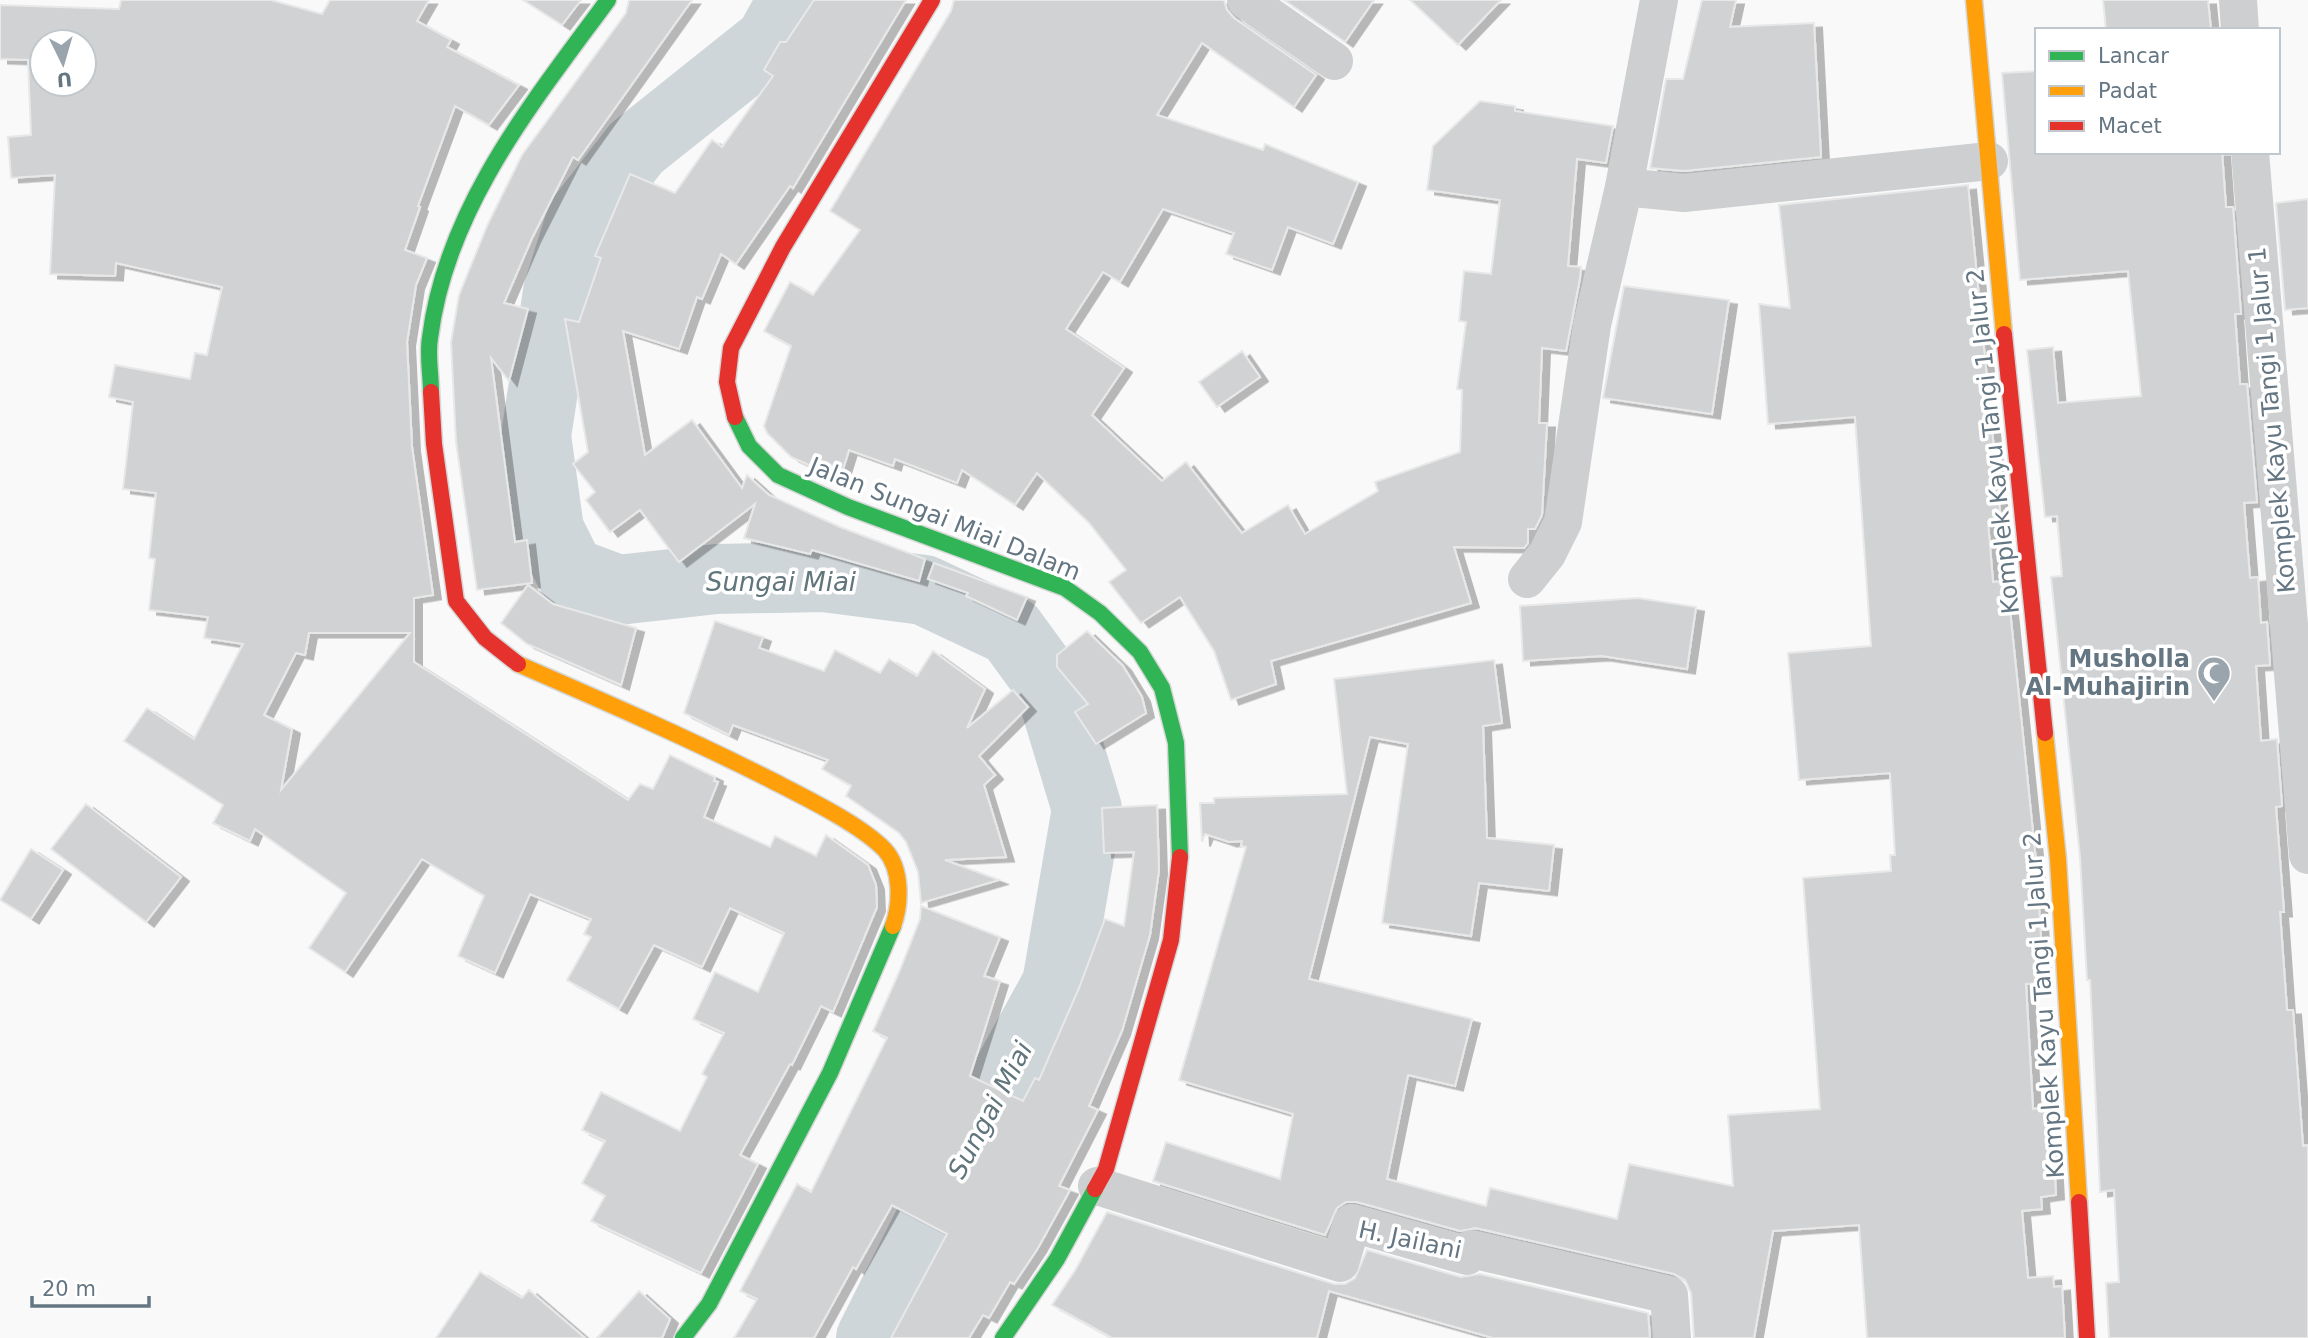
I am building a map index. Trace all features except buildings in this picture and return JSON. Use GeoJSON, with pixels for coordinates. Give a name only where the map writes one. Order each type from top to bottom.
{"type":"FeatureCollection","features":[{"type":"Feature","properties":{"kind":"street"},"geometry":{"type":"LineString","coordinates":[[608,0],[503,144],[467,217],[438,289],[429,341],[434,444],[456,601],[485,638],[516,663],[697,743],[824,807],[886,851],[898,880],[899,911],[830,1073],[709,1304],[683,1338]]}},
{"type":"Feature","properties":{"kind":"street","name":"Jalan Sungai Miai Dalam"},"geometry":{"type":"LineString","coordinates":[[932,0],[783,247],[731,348],[727,382],[734,415],[749,446],[778,475],[848,507],[1065,588],[1100,612],[1140,652],[1162,688],[1176,743],[1181,871],[1171,940],[1109,1157],[1097,1186],[1057,1259],[1003,1338]]}},
{"type":"Feature","properties":{"kind":"street"},"geometry":{"type":"LineString","coordinates":[[1246,0],[1334,61]]}},
{"type":"Feature","properties":{"kind":"street"},"geometry":{"type":"LineString","coordinates":[[1527,579],[1547,554],[1563,522],[1592,324],[1625,187],[1659,0]]}},
{"type":"Feature","properties":{"kind":"street","name":"Komplek Kayu Tangi 1 Jalur 2"},"geometry":{"type":"LineString","coordinates":[[1974,0],[1998,278],[2058,859],[2087,1338]]}},
{"type":"Feature","properties":{"kind":"street"},"geometry":{"type":"LineString","coordinates":[[2238,0],[2240,28]]}},
{"type":"Feature","properties":{"kind":"street","name":"Komplek Kayu Tangi 1 Jalur 1"},"geometry":{"type":"LineString","coordinates":[[2250,154],[2308,855]]}},
{"type":"Feature","properties":{"kind":"street"},"geometry":{"type":"LineString","coordinates":[[1625,187],[1684,193],[1989,162]]}},
{"type":"Feature","properties":{"kind":"street","name":"H. Jailani"},"geometry":{"type":"LineString","coordinates":[[1097,1186],[1340,1263],[1353,1223],[1467,1256],[1471,1249],[1670,1295],[1672,1338]]}},
{"type":"Feature","properties":{"kind":"waterway","name":"Sungai Miai"},"geometry":{"type":"LineString","coordinates":[[793,0],[770,41],[636,148],[581,219],[558,292],[536,436],[549,530],[570,572],[618,590],[716,579],[824,577],[924,590],[1011,631],[1049,683],[1087,809],[1057,984],[970,1142],[871,1338]]}},
{"type":"Feature","properties":{"kind":"traffic: fast"},"geometry":{"type":"LineString","coordinates":[[431,392],[429,344],[439,290],[454,245],[497,158],[523,117],[608,0]]}},
{"type":"Feature","properties":{"kind":"traffic: fast"},"geometry":{"type":"LineString","coordinates":[[735,417],[749,446],[778,475],[848,507],[1065,588],[1100,613],[1140,652],[1162,688],[1176,743],[1180,857]]}},
{"type":"Feature","properties":{"kind":"traffic: fast"},"geometry":{"type":"LineString","coordinates":[[683,1338],[709,1304],[830,1073],[893,926]]}},
{"type":"Feature","properties":{"kind":"traffic: fast"},"geometry":{"type":"LineString","coordinates":[[1003,1338],[1057,1259],[1095,1189]]}},
{"type":"Feature","properties":{"kind":"traffic: slow"},"geometry":{"type":"LineString","coordinates":[[1974,0],[2004,334]]}},
{"type":"Feature","properties":{"kind":"traffic: slow"},"geometry":{"type":"LineString","coordinates":[[518,664],[740,764],[861,830],[885,850],[895,867],[898,908],[893,926]]}},
{"type":"Feature","properties":{"kind":"traffic: slow"},"geometry":{"type":"LineString","coordinates":[[2045,733],[2058,859],[2079,1202]]}},
{"type":"Feature","properties":{"kind":"traffic: jam"},"geometry":{"type":"LineString","coordinates":[[735,417],[727,382],[731,348],[783,247],[932,0]]}},
{"type":"Feature","properties":{"kind":"traffic: jam"},"geometry":{"type":"LineString","coordinates":[[2004,334],[2045,733]]}},
{"type":"Feature","properties":{"kind":"traffic: jam"},"geometry":{"type":"LineString","coordinates":[[431,392],[434,444],[456,601],[485,638],[518,664]]}},
{"type":"Feature","properties":{"kind":"traffic: jam"},"geometry":{"type":"LineString","coordinates":[[1095,1189],[1106,1169],[1171,940],[1180,857]]}},
{"type":"Feature","properties":{"kind":"traffic: jam"},"geometry":{"type":"LineString","coordinates":[[2079,1202],[2087,1338]]}},
{"type":"Feature","properties":{"kind":"place","name":"Musholla Al-Muhajirin"},"geometry":{"type":"Point","coordinates":[2214,703]}}]}
